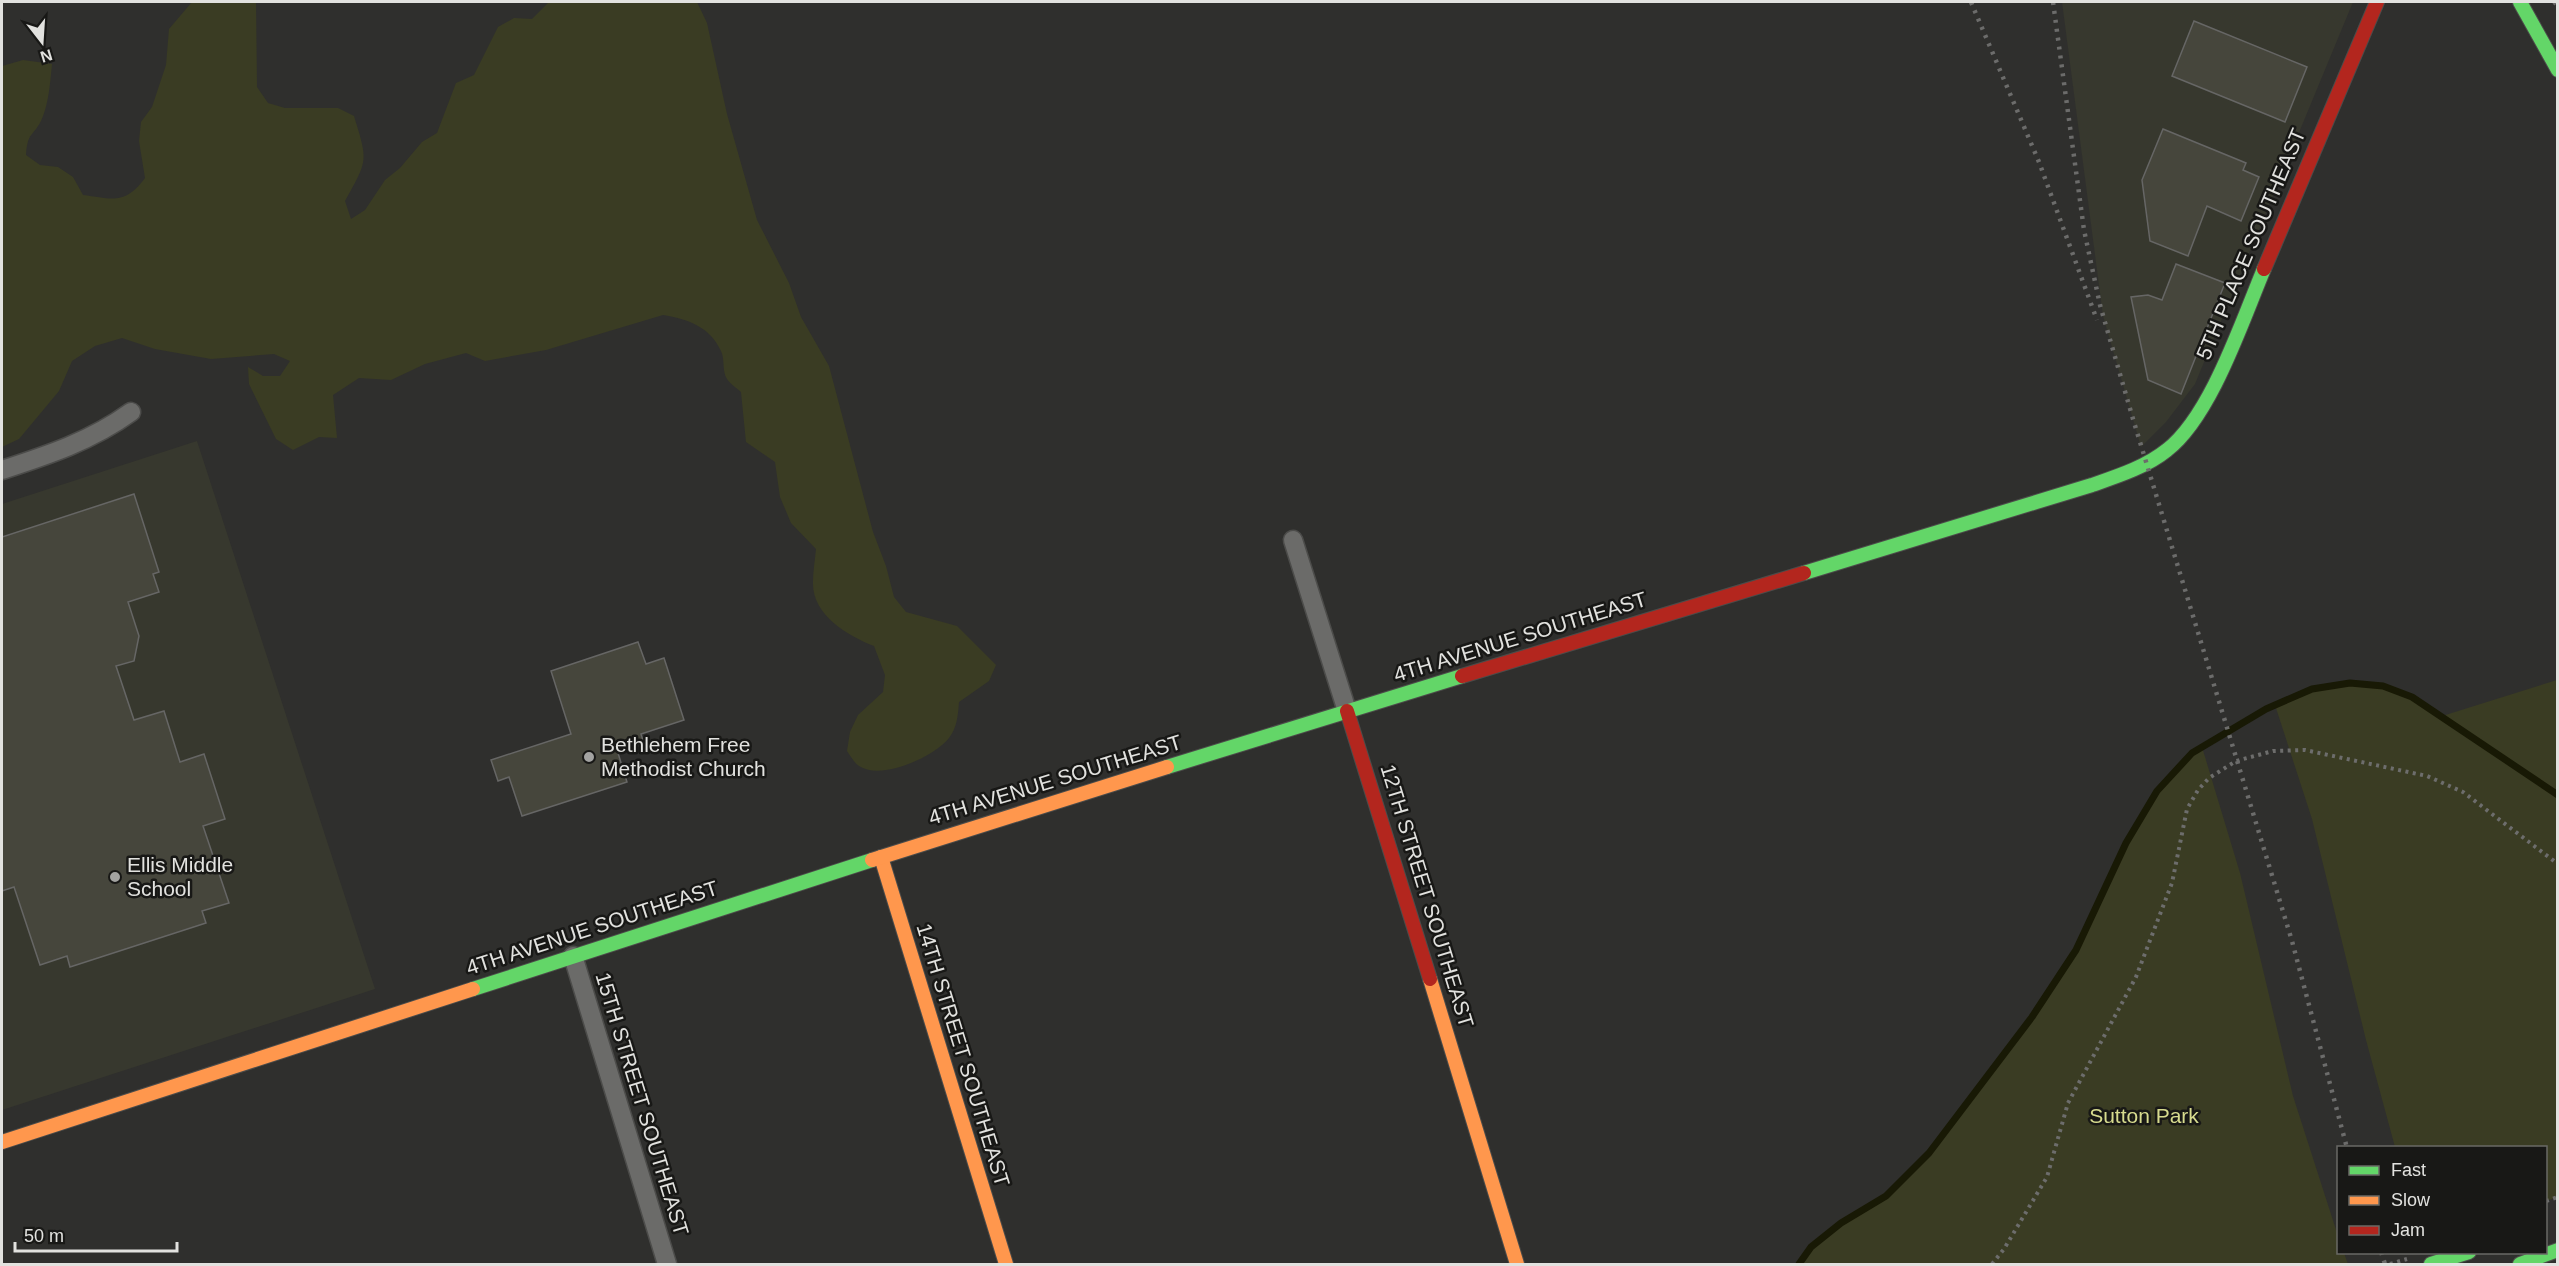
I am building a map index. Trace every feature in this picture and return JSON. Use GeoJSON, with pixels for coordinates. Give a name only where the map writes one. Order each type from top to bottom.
{"type":"FeatureCollection","features":[{"type":"Feature","properties":{"kind":"street","name":"5TH PLACE SOUTHEAST"},"geometry":{"type":"LineString","coordinates":[[2126,473],[2146,464],[2173,446],[2198,415],[2217,379],[2377,2]]}},
{"type":"Feature","properties":{"kind":"street"},"geometry":{"type":"LineString","coordinates":[[2520,2],[2558,70]]}},
{"type":"Feature","properties":{"kind":"street"},"geometry":{"type":"LineString","coordinates":[[2,470],[53,454],[89,439],[131,412]]}},
{"type":"Feature","properties":{"kind":"street","name":"4TH AVENUE SOUTHEAST"},"geometry":{"type":"LineString","coordinates":[[2,1142],[881,857],[1347,711],[2126,473]]}},
{"type":"Feature","properties":{"kind":"street","name":"12TH STREET SOUTHEAST"},"geometry":{"type":"LineString","coordinates":[[1293,540],[1517,1264]]}},
{"type":"Feature","properties":{"kind":"street","name":"14TH STREET SOUTHEAST"},"geometry":{"type":"LineString","coordinates":[[881,857],[1006,1264]]}},
{"type":"Feature","properties":{"kind":"street","name":"15TH STREET SOUTHEAST"},"geometry":{"type":"LineString","coordinates":[[573,956],[663,1263]]}},
{"type":"Feature","properties":{"kind":"street"},"geometry":{"type":"LineString","coordinates":[[2520,1264],[2558,1250]]}},
{"type":"Feature","properties":{"kind":"street"},"geometry":{"type":"LineString","coordinates":[[2431,1264],[2463,1254]]}},
{"type":"Feature","properties":{"kind":"path"},"geometry":{"type":"LineString","coordinates":[[2554,2],[2558,7]]}},
{"type":"Feature","properties":{"kind":"path"},"geometry":{"type":"LineString","coordinates":[[1992,1264],[2047,1177],[2068,1103],[2136,977],[2168,894],[2179,854],[2187,809],[2198,790],[2209,778],[2236,761],[2273,751],[2304,750],[2427,776],[2463,792],[2558,864]]}},
{"type":"Feature","properties":{"kind":"shaded area"},"geometry":{"type":"Polygon","coordinates":[[[2062,2],[2353,2],[2195,384],[2166,422],[2141,447],[2103,316],[2062,2]]]}},
{"type":"Feature","properties":{"kind":"shaded area"},"geometry":{"type":"Polygon","coordinates":[[[197,441],[375,989],[2,1110],[2,504],[197,441]]]}},
{"type":"Feature","properties":{"kind":"green space"},"geometry":{"type":"Polygon","coordinates":[[[192,2],[256,2],[257,87],[268,103],[285,108],[338,108],[354,116],[362,143],[363,160],[362,168],[345,201],[351,219],[365,210],[385,180],[400,168],[422,142],[437,133],[456,83],[474,75],[498,27],[514,18],[532,19],[549,2],[697,2],[707,23],[727,114],[757,220],[789,283],[801,317],[829,366],[873,532],[886,566],[894,597],[906,612],[957,626],[996,665],[989,681],[959,702],[958,716],[949,738],[920,759],[907,765],[880,771],[859,766],[847,751],[850,732],[858,715],[883,692],[885,675],[874,646],[843,630],[825,614],[818,604],[813,582],[816,549],[791,523],[780,497],[775,462],[746,442],[741,392],[725,376],[722,354],[716,343],[704,330],[681,319],[663,315],[546,350],[485,361],[466,353],[425,364],[391,380],[359,378],[333,395],[337,438],[319,437],[293,450],[276,439],[249,384],[248,367],[263,376],[280,376],[290,361],[274,354],[211,359],[155,349],[122,338],[95,346],[72,361],[59,391],[19,439],[2,447],[2,66],[23,60],[52,64],[46,107],[41,121],[29,138],[26,155],[40,165],[58,167],[73,177],[83,195],[111,198],[125,196],[138,187],[145,178],[139,141],[141,122],[152,107],[166,65],[169,29],[192,2]]]}},
{"type":"Feature","properties":{"kind":"green space"},"geometry":{"type":"Polygon","coordinates":[[[2557,680],[2558,1197],[2547,1201],[2547,1146],[2395,1146],[2366,1040],[2312,819],[2275,705],[2326,687],[2361,683],[2396,689],[2439,717],[2557,680]]]}},
{"type":"Feature","properties":{"kind":"green space","name":"Sutton Park"},"geometry":{"type":"Polygon","coordinates":[[[2202,747],[2240,873],[2293,1096],[2337,1233],[2337,1254],[2344,1254],[2348,1264],[1799,1264],[1811,1247],[1841,1223],[1886,1196],[1929,1153],[2032,1017],[2076,950],[2126,843],[2157,791],[2192,753],[2202,747]]]}},
{"type":"Feature","properties":{"kind":"building"},"geometry":{"type":"Polygon","coordinates":[[[2194,21],[2307,67],[2285,122],[2172,76],[2194,21]]]}},
{"type":"Feature","properties":{"kind":"building"},"geometry":{"type":"Polygon","coordinates":[[[2163,129],[2246,163],[2243,170],[2259,177],[2241,221],[2207,206],[2188,256],[2150,241],[2142,180],[2163,129]]]}},
{"type":"Feature","properties":{"kind":"building"},"geometry":{"type":"Polygon","coordinates":[[[2176,264],[2225,283],[2181,394],[2148,380],[2131,297],[2148,295],[2162,300],[2176,264]]]}},
{"type":"Feature","properties":{"kind":"building","name":"Ellis Middle School"},"geometry":{"type":"Polygon","coordinates":[[[134,494],[159,572],[153,574],[159,592],[128,602],[139,636],[134,661],[116,666],[134,720],[164,711],[180,762],[204,754],[225,819],[203,826],[229,903],[202,911],[206,923],[70,967],[67,956],[40,965],[14,887],[2,891],[2,537],[134,494]]]}},
{"type":"Feature","properties":{"kind":"building"},"geometry":{"type":"Polygon","coordinates":[[[638,642],[646,664],[664,658],[684,720],[641,734],[644,744],[618,753],[627,782],[522,816],[509,777],[498,781],[491,760],[571,734],[551,671],[638,642]]]}},
{"type":"Feature","properties":{"kind":"waterway"},"geometry":{"type":"LineString","coordinates":[[1799,1264],[1811,1247],[1841,1223],[1886,1196],[1929,1153],[2032,1017],[2076,950],[2126,843],[2157,791],[2192,753],[2266,709],[2312,689],[2350,683],[2383,686],[2412,697],[2558,795]]}},
{"type":"Feature","properties":{"kind":"railway"},"geometry":{"type":"LineString","coordinates":[[1971,2],[2039,162],[2097,320]]}},
{"type":"Feature","properties":{"kind":"railway"},"geometry":{"type":"LineString","coordinates":[[2053,2],[2084,230],[2100,305],[2292,941],[2346,1146]]}},
{"type":"Feature","properties":{"kind":"railway"},"geometry":{"type":"LineString","coordinates":[[2382,1254],[2385,1264]]}},
{"type":"Feature","properties":{"kind":"traffic: fast"},"geometry":{"type":"LineString","coordinates":[[2520,2],[2558,70]]}},
{"type":"Feature","properties":{"kind":"traffic: fast"},"geometry":{"type":"LineString","coordinates":[[1804,573],[2092,485],[2159,456],[2183,435],[2211,392],[2264,269]]}},
{"type":"Feature","properties":{"kind":"traffic: fast"},"geometry":{"type":"LineString","coordinates":[[1167,767],[1462,676]]}},
{"type":"Feature","properties":{"kind":"traffic: fast"},"geometry":{"type":"LineString","coordinates":[[473,989],[872,860]]}},
{"type":"Feature","properties":{"kind":"traffic: fast"},"geometry":{"type":"LineString","coordinates":[[2520,1264],[2558,1250]]}},
{"type":"Feature","properties":{"kind":"traffic: fast"},"geometry":{"type":"LineString","coordinates":[[2431,1264],[2463,1254]]}},
{"type":"Feature","properties":{"kind":"traffic: slow"},"geometry":{"type":"LineString","coordinates":[[872,860],[1167,767]]}},
{"type":"Feature","properties":{"kind":"traffic: slow"},"geometry":{"type":"LineString","coordinates":[[881,857],[1006,1264]]}},
{"type":"Feature","properties":{"kind":"traffic: slow"},"geometry":{"type":"LineString","coordinates":[[1430,979],[1517,1264]]}},
{"type":"Feature","properties":{"kind":"traffic: slow"},"geometry":{"type":"LineString","coordinates":[[2,1142],[473,989]]}},
{"type":"Feature","properties":{"kind":"traffic: jam"},"geometry":{"type":"LineString","coordinates":[[2264,269],[2377,2]]}},
{"type":"Feature","properties":{"kind":"traffic: jam"},"geometry":{"type":"LineString","coordinates":[[1462,676],[1804,573]]}},
{"type":"Feature","properties":{"kind":"traffic: jam"},"geometry":{"type":"LineString","coordinates":[[1347,711],[1430,979]]}},
{"type":"Feature","properties":{"kind":"place","name":"Bethlehem Free Methodist Church"},"geometry":{"type":"Point","coordinates":[589,757]}},
{"type":"Feature","properties":{"kind":"place","name":"Ellis Middle School"},"geometry":{"type":"Point","coordinates":[115,877]}}]}
